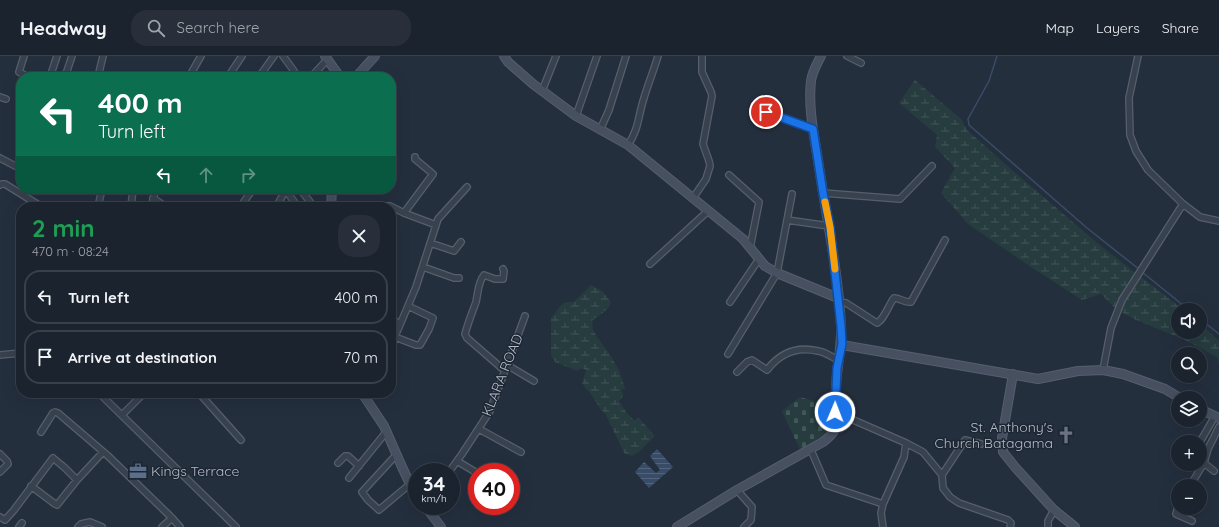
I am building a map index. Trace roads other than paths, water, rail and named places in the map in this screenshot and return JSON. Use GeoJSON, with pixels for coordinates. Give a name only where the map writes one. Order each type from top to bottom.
{"type":"FeatureCollection","features":[{"type":"Feature","properties":{"kind":"street"},"geometry":{"type":"LineString","coordinates":[[19,72],[24,56]]}},
{"type":"Feature","properties":{"kind":"street"},"geometry":{"type":"LineString","coordinates":[[52,72],[57,56]]}},
{"type":"Feature","properties":{"kind":"street"},"geometry":{"type":"LineString","coordinates":[[67,72],[72,56]]}},
{"type":"Feature","properties":{"kind":"street"},"geometry":{"type":"LineString","coordinates":[[99,72],[104,56]]}},
{"type":"Feature","properties":{"kind":"street"},"geometry":{"type":"LineString","coordinates":[[192,72],[200,56]]}},
{"type":"Feature","properties":{"kind":"street"},"geometry":{"type":"LineString","coordinates":[[264,72],[274,56]]}},
{"type":"Feature","properties":{"kind":"street"},"geometry":{"type":"LineString","coordinates":[[283,56],[294,71]]}},
{"type":"Feature","properties":{"kind":"street"},"geometry":{"type":"LineString","coordinates":[[361,72],[376,56]]}},
{"type":"Feature","properties":{"kind":"street"},"geometry":{"type":"LineString","coordinates":[[504,56],[508,62],[542,91],[576,116],[628,145],[743,239],[765,266],[777,273],[846,303],[877,323],[880,322],[894,298],[900,298],[908,303],[911,302],[945,240]]}},
{"type":"Feature","properties":{"kind":"street"},"geometry":{"type":"LineString","coordinates":[[542,91],[556,56]]}},
{"type":"Feature","properties":{"kind":"street"},"geometry":{"type":"LineString","coordinates":[[576,116],[597,56]]}},
{"type":"Feature","properties":{"kind":"street"},"geometry":{"type":"LineString","coordinates":[[600,130],[609,110],[626,56]]}},
{"type":"Feature","properties":{"kind":"street"},"geometry":{"type":"LineString","coordinates":[[628,145],[637,129],[642,102],[658,56]]}},
{"type":"Feature","properties":{"kind":"street"},"geometry":{"type":"LineString","coordinates":[[693,198],[706,179],[710,166],[703,141],[712,96],[702,72],[702,56]]}},
{"type":"Feature","properties":{"kind":"street"},"geometry":{"type":"LineString","coordinates":[[677,527],[688,524],[737,490],[811,450],[823,442],[834,431],[836,425],[835,412],[838,360],[842,344],[839,300],[829,226],[813,129],[810,99],[812,73],[820,56]]}},
{"type":"Feature","properties":{"kind":"street"},"geometry":{"type":"LineString","coordinates":[[847,56],[861,64]]}},
{"type":"Feature","properties":{"kind":"street"},"geometry":{"type":"LineString","coordinates":[[1138,56],[1129,98],[1130,135],[1136,151],[1148,170],[1182,204],[1200,217],[1219,221]]}},
{"type":"Feature","properties":{"kind":"street"},"geometry":{"type":"LineString","coordinates":[[231,72],[239,57]]}},
{"type":"Feature","properties":{"kind":"street"},"geometry":{"type":"LineString","coordinates":[[315,72],[326,58],[336,72]]}},
{"type":"Feature","properties":{"kind":"street"},"geometry":{"type":"LineString","coordinates":[[0,97],[6,99]]}},
{"type":"Feature","properties":{"kind":"street"},"geometry":{"type":"LineString","coordinates":[[755,108],[813,129]]}},
{"type":"Feature","properties":{"kind":"street"},"geometry":{"type":"LineString","coordinates":[[404,212],[416,199],[433,174],[415,160],[415,157]]}},
{"type":"Feature","properties":{"kind":"street"},"geometry":{"type":"LineString","coordinates":[[0,158],[16,167]]}},
{"type":"Feature","properties":{"kind":"street"},"geometry":{"type":"LineString","coordinates":[[823,193],[900,199],[932,166]]}},
{"type":"Feature","properties":{"kind":"street"},"geometry":{"type":"LineString","coordinates":[[729,175],[759,202],[750,248]]}},
{"type":"Feature","properties":{"kind":"street"},"geometry":{"type":"LineString","coordinates":[[0,185],[5,184],[16,191]]}},
{"type":"Feature","properties":{"kind":"street"},"geometry":{"type":"LineString","coordinates":[[396,335],[416,287],[438,219],[467,187]]}},
{"type":"Feature","properties":{"kind":"street"},"geometry":{"type":"LineString","coordinates":[[21,194],[34,202]]}},
{"type":"Feature","properties":{"kind":"street"},"geometry":{"type":"LineString","coordinates":[[152,202],[154,194]]}},
{"type":"Feature","properties":{"kind":"street"},"geometry":{"type":"LineString","coordinates":[[279,202],[283,194]]}},
{"type":"Feature","properties":{"kind":"street"},"geometry":{"type":"LineString","coordinates":[[304,194],[310,202]]}},
{"type":"Feature","properties":{"kind":"street"},"geometry":{"type":"LineString","coordinates":[[728,354],[777,273],[792,194]]}},
{"type":"Feature","properties":{"kind":"street"},"geometry":{"type":"LineString","coordinates":[[153,198],[159,202]]}},
{"type":"Feature","properties":{"kind":"street"},"geometry":{"type":"LineString","coordinates":[[1103,370],[1111,328],[1122,300],[1182,204]]}},
{"type":"Feature","properties":{"kind":"street"},"geometry":{"type":"LineString","coordinates":[[396,209],[436,224]]}},
{"type":"Feature","properties":{"kind":"street"},"geometry":{"type":"LineString","coordinates":[[650,264],[708,211]]}},
{"type":"Feature","properties":{"kind":"street"},"geometry":{"type":"LineString","coordinates":[[787,220],[829,226]]}},
{"type":"Feature","properties":{"kind":"street"},"geometry":{"type":"LineString","coordinates":[[430,243],[454,251],[461,242]]}},
{"type":"Feature","properties":{"kind":"street"},"geometry":{"type":"LineString","coordinates":[[730,302],[759,259]]}},
{"type":"Feature","properties":{"kind":"street"},"geometry":{"type":"LineString","coordinates":[[423,267],[454,278],[459,278]]}},
{"type":"Feature","properties":{"kind":"street"},"geometry":{"type":"LineString","coordinates":[[503,269],[503,279],[495,280],[484,275],[480,282],[465,334],[467,338],[506,368],[534,381]]}},
{"type":"Feature","properties":{"kind":"street"},"geometry":{"type":"LineString","coordinates":[[396,338],[420,345],[429,329],[433,318],[408,306]]}},
{"type":"Feature","properties":{"kind":"street","name":"KLARA ROAD"},"geometry":{"type":"LineString","coordinates":[[458,461],[490,411],[525,316]]}},
{"type":"Feature","properties":{"kind":"street"},"geometry":{"type":"LineString","coordinates":[[396,322],[400,324]]}},
{"type":"Feature","properties":{"kind":"street"},"geometry":{"type":"LineString","coordinates":[[842,344],[885,353],[1038,379],[1078,371],[1103,370],[1123,374],[1171,393]]}},
{"type":"Feature","properties":{"kind":"street"},"geometry":{"type":"LineString","coordinates":[[737,372],[747,362],[752,360],[767,370],[772,362],[788,352],[802,350],[818,351],[838,360]]}},
{"type":"Feature","properties":{"kind":"street"},"geometry":{"type":"LineString","coordinates":[[0,355],[16,353]]}},
{"type":"Feature","properties":{"kind":"street"},"geometry":{"type":"LineString","coordinates":[[1013,374],[1002,438],[1003,452],[1054,510],[1075,527]]}},
{"type":"Feature","properties":{"kind":"street"},"geometry":{"type":"LineString","coordinates":[[105,398],[236,527]]}},
{"type":"Feature","properties":{"kind":"street"},"geometry":{"type":"LineString","coordinates":[[122,415],[139,398]]}},
{"type":"Feature","properties":{"kind":"street"},"geometry":{"type":"LineString","coordinates":[[203,398],[241,440]]}},
{"type":"Feature","properties":{"kind":"street"},"geometry":{"type":"LineString","coordinates":[[366,398],[387,431],[408,479]]}},
{"type":"Feature","properties":{"kind":"street"},"geometry":{"type":"LineString","coordinates":[[835,412],[923,452],[942,475],[943,488],[950,497],[959,503],[1008,520],[1011,523],[1010,527]]}},
{"type":"Feature","properties":{"kind":"street"},"geometry":{"type":"LineString","coordinates":[[41,432],[53,413],[58,413],[137,483],[180,527]]}},
{"type":"Feature","properties":{"kind":"street"},"geometry":{"type":"LineString","coordinates":[[1205,435],[1217,417],[1207,413]]}},
{"type":"Feature","properties":{"kind":"street"},"geometry":{"type":"LineString","coordinates":[[1207,452],[1219,427]]}},
{"type":"Feature","properties":{"kind":"street"},"geometry":{"type":"LineString","coordinates":[[479,429],[521,452]]}},
{"type":"Feature","properties":{"kind":"street"},"geometry":{"type":"LineString","coordinates":[[349,478],[387,431]]}},
{"type":"Feature","properties":{"kind":"street"},"geometry":{"type":"LineString","coordinates":[[942,475],[964,440],[981,444]]}},
{"type":"Feature","properties":{"kind":"street"},"geometry":{"type":"LineString","coordinates":[[883,527],[881,513],[883,504],[904,457],[906,443]]}},
{"type":"Feature","properties":{"kind":"street"},"geometry":{"type":"LineString","coordinates":[[811,450],[826,485],[883,504]]}},
{"type":"Feature","properties":{"kind":"street"},"geometry":{"type":"LineString","coordinates":[[32,486],[56,505],[103,452]]}},
{"type":"Feature","properties":{"kind":"street"},"geometry":{"type":"LineString","coordinates":[[0,454],[8,464],[0,472]]}},
{"type":"Feature","properties":{"kind":"street"},"geometry":{"type":"LineString","coordinates":[[397,454],[362,492],[371,504],[379,510],[408,486]]}},
{"type":"Feature","properties":{"kind":"street"},"geometry":{"type":"LineString","coordinates":[[338,463],[345,456],[348,456],[359,466]]}},
{"type":"Feature","properties":{"kind":"street"},"geometry":{"type":"LineString","coordinates":[[0,517],[5,520],[53,458],[77,480]]}},
{"type":"Feature","properties":{"kind":"street"},"geometry":{"type":"LineString","coordinates":[[458,461],[468,467]]}},
{"type":"Feature","properties":{"kind":"street"},"geometry":{"type":"LineString","coordinates":[[1207,465],[1214,471]]}},
{"type":"Feature","properties":{"kind":"street"},"geometry":{"type":"LineString","coordinates":[[737,490],[752,507],[751,520],[744,527]]}},
{"type":"Feature","properties":{"kind":"street"},"geometry":{"type":"LineString","coordinates":[[1048,527],[1048,521],[1054,510]]}},
{"type":"Feature","properties":{"kind":"street"},"geometry":{"type":"LineString","coordinates":[[432,515],[441,527]]}},
{"type":"Feature","properties":{"kind":"street"},"geometry":{"type":"LineString","coordinates":[[1178,515],[1192,521]]}},
{"type":"Feature","properties":{"kind":"street"},"geometry":{"type":"LineString","coordinates":[[162,527],[172,518]]}},
{"type":"Feature","properties":{"kind":"street"},"geometry":{"type":"LineString","coordinates":[[78,527],[81,524],[90,522],[102,527]]}},
{"type":"Feature","properties":{"kind":"water"},"geometry":{"type":"Polygon","coordinates":[[[657,449],[673,467],[649,488],[635,472],[644,462],[656,473],[660,470],[650,456],[657,449]]]}},
{"type":"Feature","properties":{"kind":"waterway"},"geometry":{"type":"LineString","coordinates":[[997,56],[989,81],[968,119],[969,125],[1087,228],[1140,270]]}},
{"type":"Feature","properties":{"kind":"waterway"},"geometry":{"type":"LineString","coordinates":[[1142,272],[1180,303]]}},
{"type":"Feature","properties":{"kind":"waterway"},"geometry":{"type":"LineString","coordinates":[[1207,325],[1219,334]]}},
{"type":"Feature","properties":{"kind":"place","name":"St. Anthony's Church Batagama"},"geometry":{"type":"Point","coordinates":[1066,435]}},
{"type":"Feature","properties":{"kind":"place","name":"Kings Terrace"},"geometry":{"type":"Point","coordinates":[138,471]}}]}
